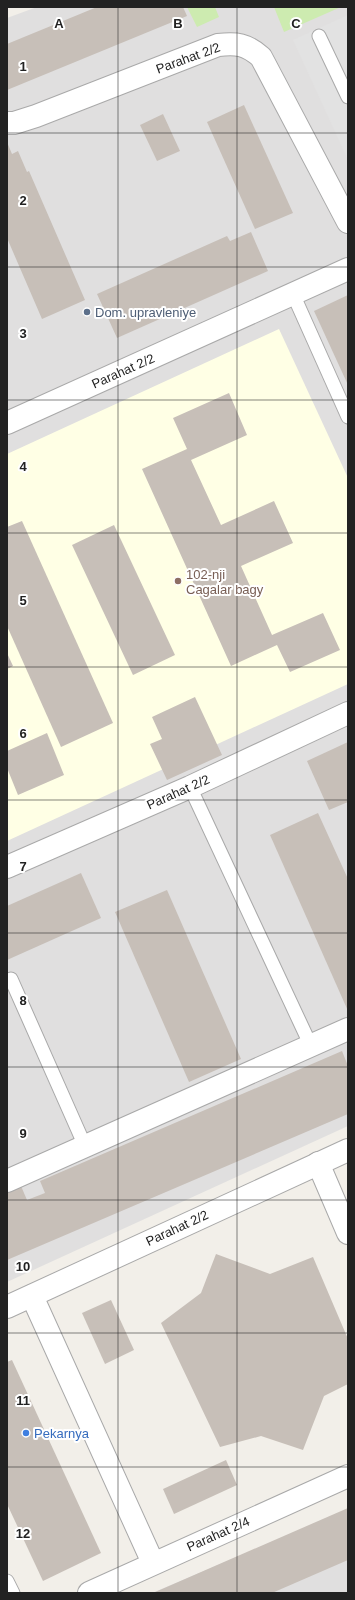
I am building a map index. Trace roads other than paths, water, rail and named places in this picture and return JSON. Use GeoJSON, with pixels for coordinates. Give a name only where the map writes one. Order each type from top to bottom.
{"type":"FeatureCollection","features":[{"type":"Feature","properties":{"kind":"street","name":"Parahat 2/2"},"geometry":{"type":"LineString","coordinates":[[7,123],[14,123],[36,116],[218,45],[235,44],[251,49],[261,57],[348,222]]}},
{"type":"Feature","properties":{"kind":"street","name":"Parahat 2/2"},"geometry":{"type":"LineString","coordinates":[[9,417],[348,269]]}},
{"type":"Feature","properties":{"kind":"street","name":"Parahat 2/2"},"geometry":{"type":"LineString","coordinates":[[7,867],[190,787],[348,713]]}},
{"type":"Feature","properties":{"kind":"street"},"geometry":{"type":"LineString","coordinates":[[7,1181],[348,1029]]}},
{"type":"Feature","properties":{"kind":"street","name":"Parahat 2/2"},"geometry":{"type":"LineString","coordinates":[[7,1307],[348,1150]]}},
{"type":"Feature","properties":{"kind":"street"},"geometry":{"type":"LineString","coordinates":[[318,1163],[348,1233]]}},
{"type":"Feature","properties":{"kind":"street"},"geometry":{"type":"LineString","coordinates":[[32,1296],[153,1563]]}},
{"type":"Feature","properties":{"kind":"street","name":"Parahat 2/4"},"geometry":{"type":"LineString","coordinates":[[89,1593],[348,1476]]}},
{"type":"Feature","properties":{"kind":"lane"},"geometry":{"type":"LineString","coordinates":[[319,36],[348,97]]}},
{"type":"Feature","properties":{"kind":"lane"},"geometry":{"type":"LineString","coordinates":[[293,294],[348,417]]}},
{"type":"Feature","properties":{"kind":"lane"},"geometry":{"type":"LineString","coordinates":[[190,787],[311,1046]]}},
{"type":"Feature","properties":{"kind":"lane"},"geometry":{"type":"LineString","coordinates":[[11,979],[85,1146]]}},
{"type":"Feature","properties":{"kind":"lane"},"geometry":{"type":"LineString","coordinates":[[7,1581],[13,1593]]}},
{"type":"Feature","properties":{"kind":"place","name":"Dom. upravleniye"},"geometry":{"type":"Point","coordinates":[87,312]}},
{"type":"Feature","properties":{"kind":"place","name":"102-nji Cagalar bagy"},"geometry":{"type":"Point","coordinates":[178,581]}},
{"type":"Feature","properties":{"kind":"place","name":"Pekarnya"},"geometry":{"type":"Point","coordinates":[26,1433]}}]}
